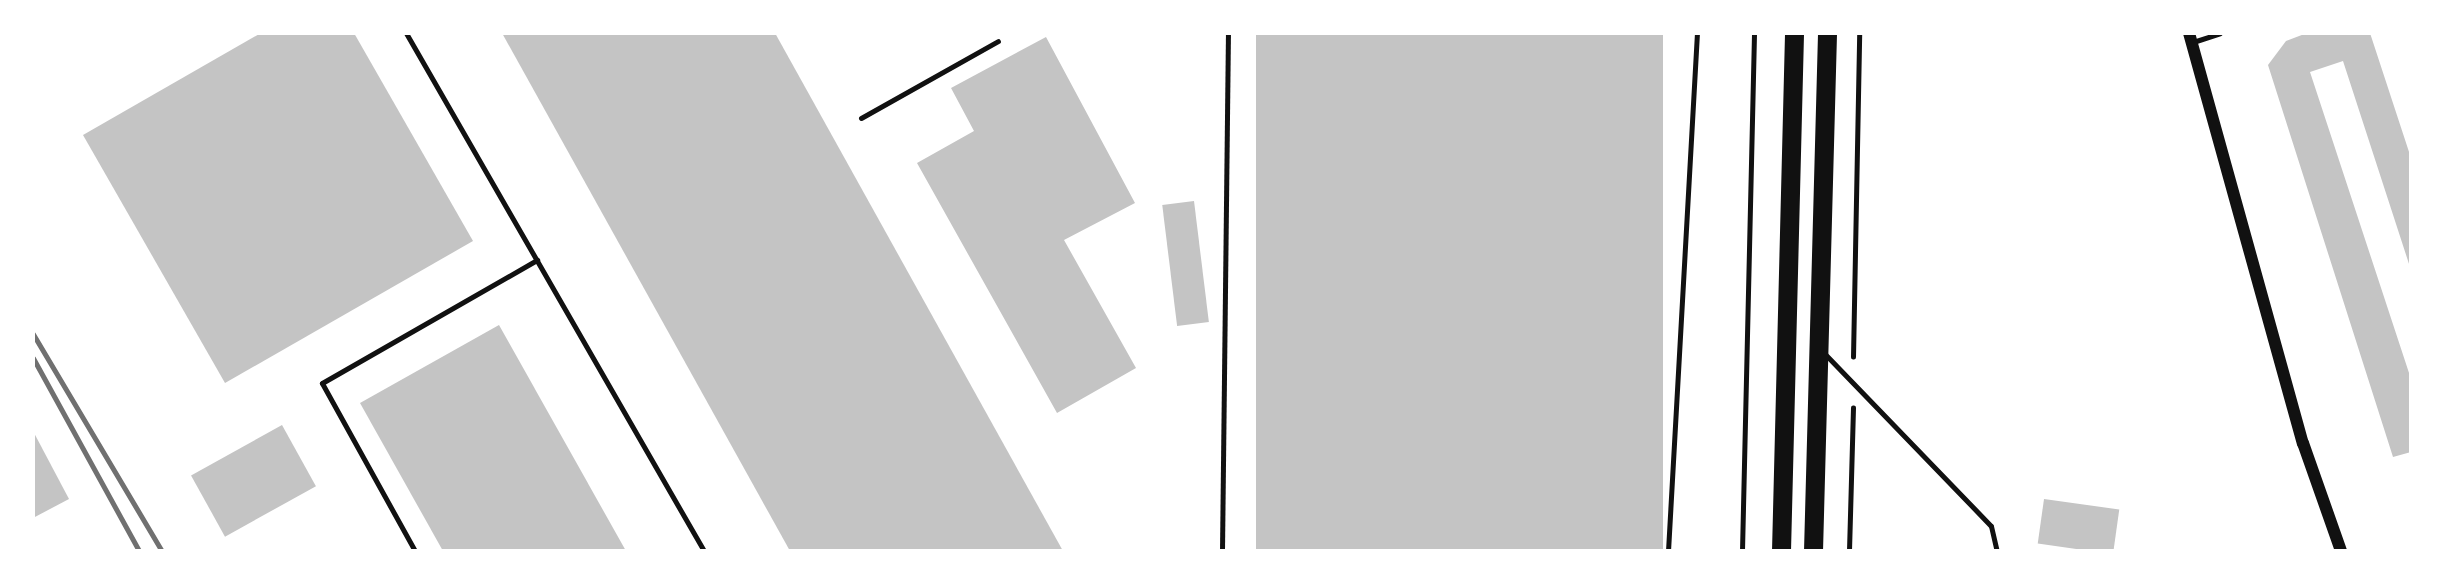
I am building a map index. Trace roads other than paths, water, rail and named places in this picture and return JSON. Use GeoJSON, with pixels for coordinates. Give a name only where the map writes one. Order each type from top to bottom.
{"type":"FeatureCollection","features":[{"type":"Feature","properties":{"kind":"highway"},"geometry":{"type":"LineString","coordinates":[[1781,551],[1794,33]]}},
{"type":"Feature","properties":{"kind":"highway"},"geometry":{"type":"LineString","coordinates":[[1813,551],[1827,33]]}},
{"type":"Feature","properties":{"kind":"street"},"geometry":{"type":"LineString","coordinates":[[2190,38],[2303,443],[2341,551]]}},
{"type":"Feature","properties":{"kind":"lane"},"geometry":{"type":"LineString","coordinates":[[406,33],[704,551]]}},
{"type":"Feature","properties":{"kind":"lane"},"geometry":{"type":"LineString","coordinates":[[1222,551],[1228,33]]}},
{"type":"Feature","properties":{"kind":"lane"},"geometry":{"type":"LineString","coordinates":[[1668,551],[1697,33]]}},
{"type":"Feature","properties":{"kind":"lane"},"geometry":{"type":"LineString","coordinates":[[2190,38],[2220,33]]}},
{"type":"Feature","properties":{"kind":"lane"},"geometry":{"type":"LineString","coordinates":[[861,118],[998,41]]}},
{"type":"Feature","properties":{"kind":"lane"},"geometry":{"type":"LineString","coordinates":[[415,551],[322,383],[537,260]]}},
{"type":"Feature","properties":{"kind":"lane"},"geometry":{"type":"LineString","coordinates":[[1818,346],[1991,526],[1997,551]]}},
{"type":"Feature","properties":{"kind":"railway"},"geometry":{"type":"LineString","coordinates":[[33,334],[162,551]]}},
{"type":"Feature","properties":{"kind":"railway"},"geometry":{"type":"LineString","coordinates":[[33,358],[139,551]]}}]}
